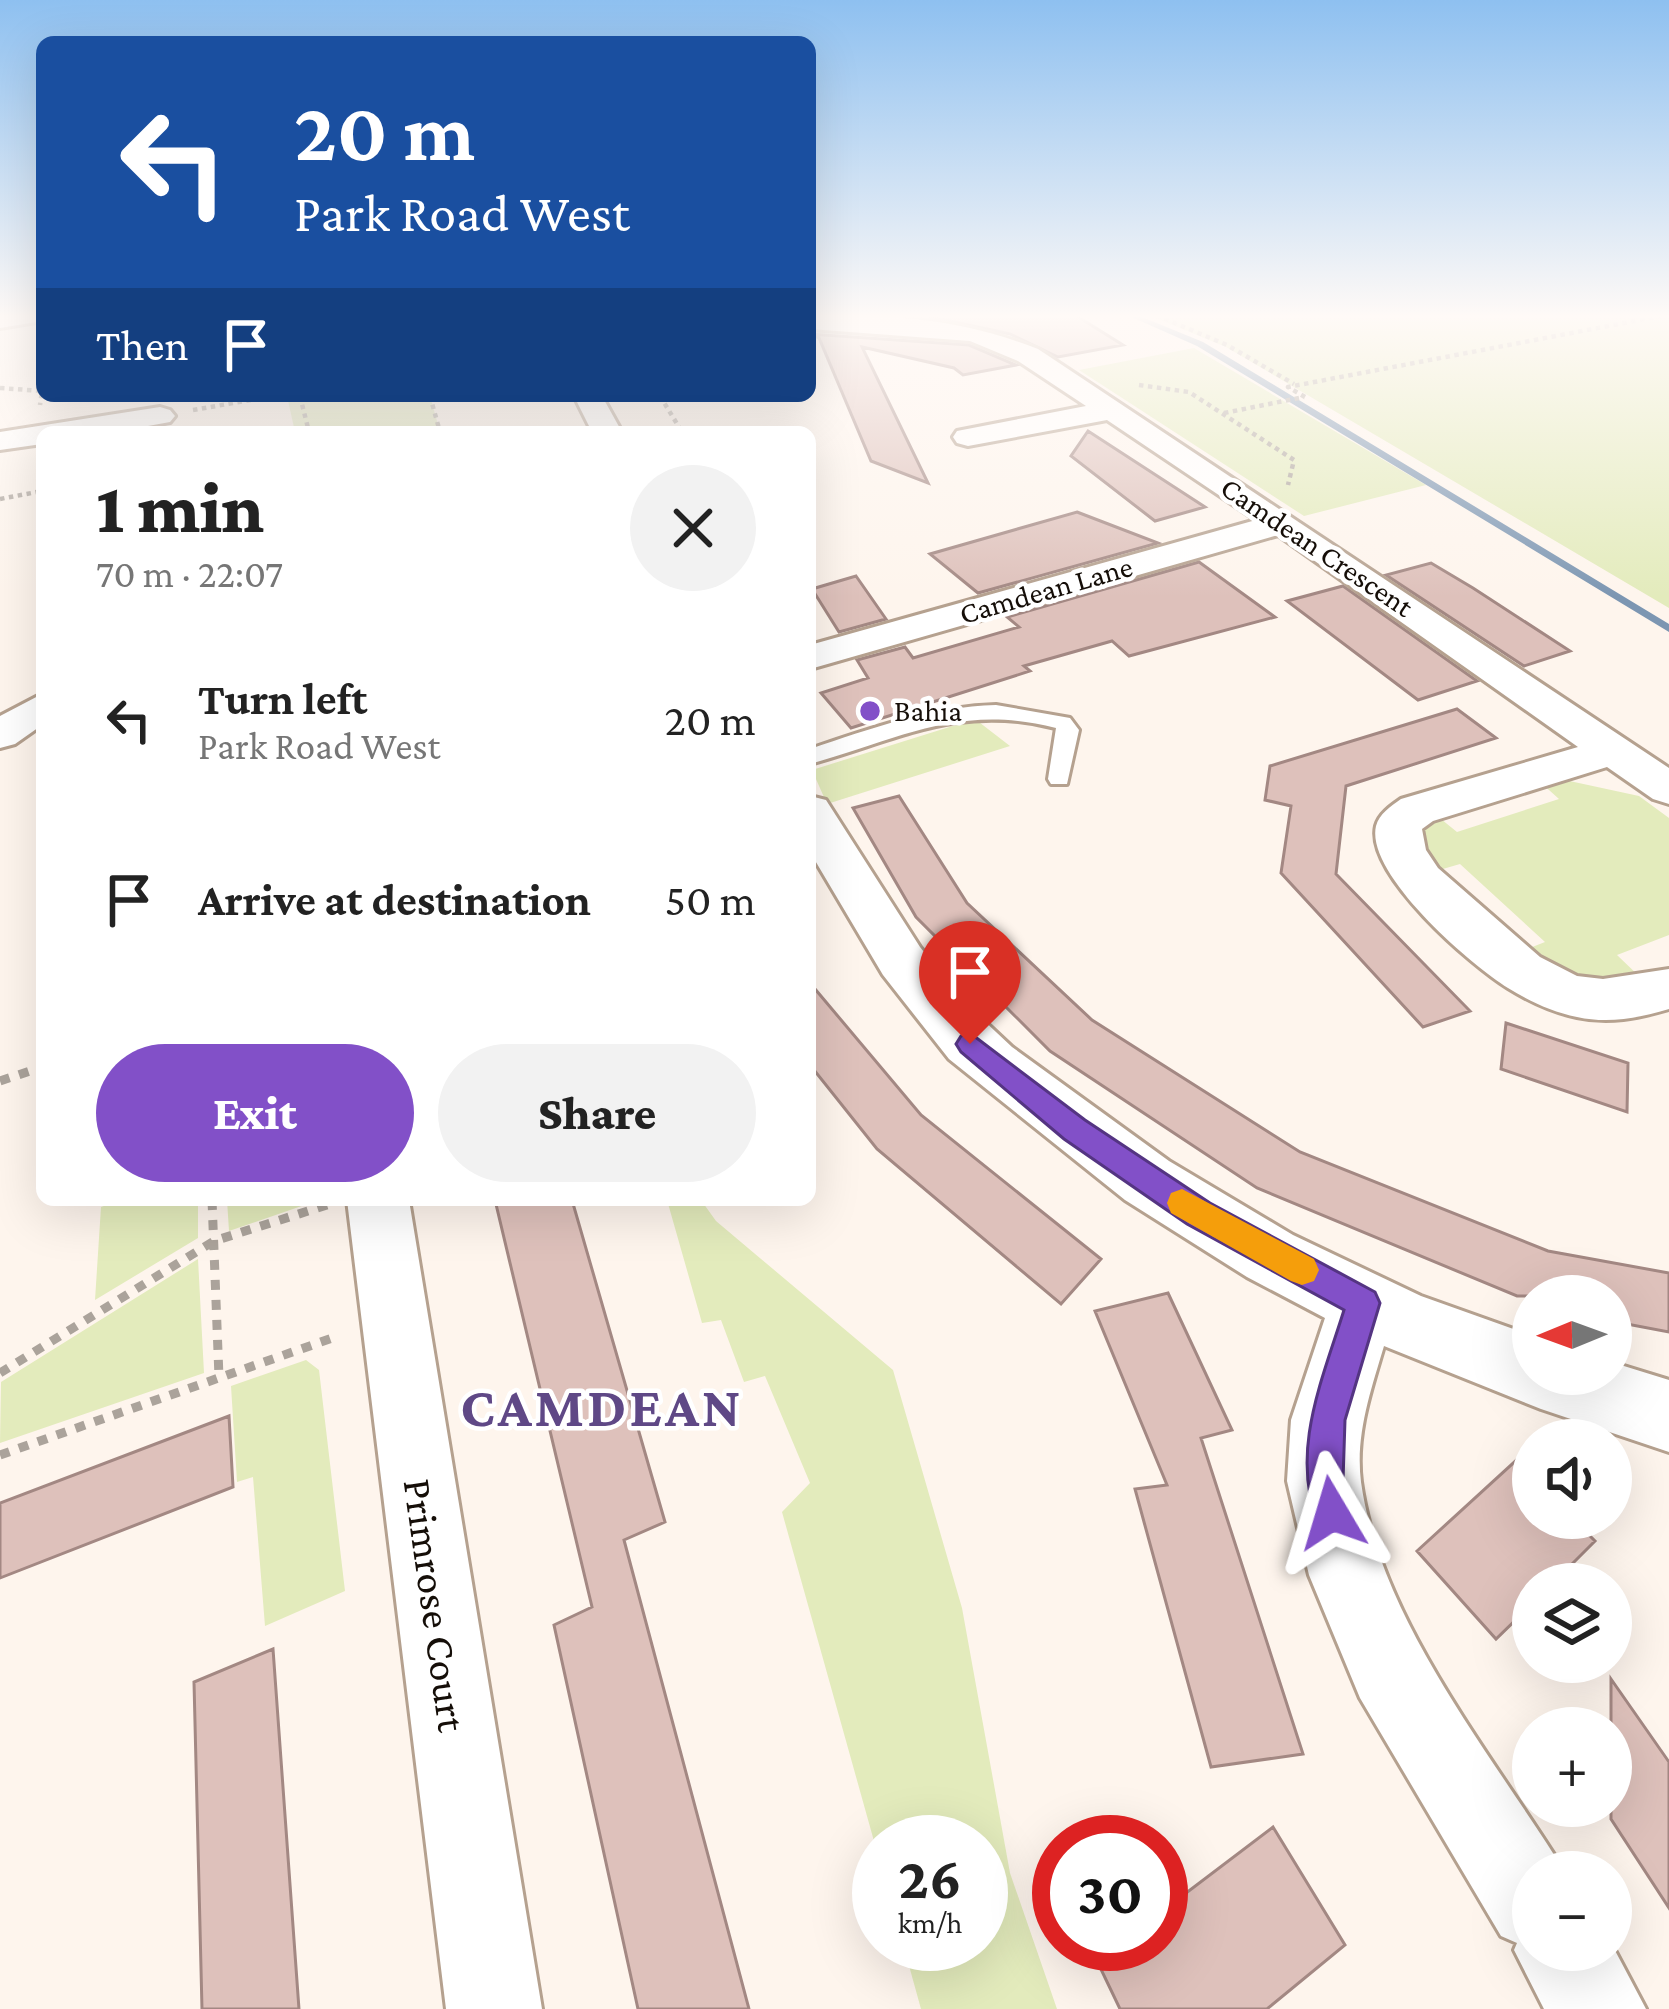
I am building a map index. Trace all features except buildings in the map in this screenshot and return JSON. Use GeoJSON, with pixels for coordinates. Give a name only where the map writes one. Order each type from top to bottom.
{"type":"FeatureCollection","features":[{"type":"Feature","properties":{"kind":"street"},"geometry":{"type":"LineString","coordinates":[[968,437],[1114,410]]}},
{"type":"Feature","properties":{"kind":"street","name":"Camdean Crescent"},"geometry":{"type":"LineString","coordinates":[[1114,410],[1669,789]]}},
{"type":"Feature","properties":{"kind":"street"},"geometry":{"type":"LineString","coordinates":[[95,426],[163,415]]}},
{"type":"Feature","properties":{"kind":"street"},"geometry":{"type":"LineString","coordinates":[[0,441],[36,436]]}},
{"type":"Feature","properties":{"kind":"street","name":"Camdean Lane"},"geometry":{"type":"LineString","coordinates":[[816,655],[1277,519]]}},
{"type":"Feature","properties":{"kind":"street"},"geometry":{"type":"LineString","coordinates":[[0,736],[36,710]]}},
{"type":"Feature","properties":{"kind":"street"},"geometry":{"type":"LineString","coordinates":[[1614,750],[1417,811],[1399,824],[1397,845],[1409,869],[1504,963],[1543,986],[1591,1001],[1637,1000],[1669,988]]}},
{"type":"Feature","properties":{"kind":"street"},"geometry":{"type":"LineString","coordinates":[[816,821],[891,951],[970,1044],[1074,1130],[1198,1214],[1364,1303],[1512,1363]]}},
{"type":"Feature","properties":{"kind":"street","name":"Primrose Court"},"geometry":{"type":"LineString","coordinates":[[379,1206],[494,2009]]}},
{"type":"Feature","properties":{"kind":"street"},"geometry":{"type":"LineString","coordinates":[[1364,1303],[1327,1420],[1324,1481],[1348,1575],[1389,1669],[1512,1881]]}},
{"type":"Feature","properties":{"kind":"street"},"geometry":{"type":"LineString","coordinates":[[1605,1395],[1669,1416]]}},
{"type":"Feature","properties":{"kind":"lane"},"geometry":{"type":"LineString","coordinates":[[816,755],[932,716],[1000,708],[1063,723],[1068,730],[1059,779]]}},
{"type":"Feature","properties":{"kind":"path"},"geometry":{"type":"LineString","coordinates":[[163,415],[199,409]]}},
{"type":"Feature","properties":{"kind":"path"},"geometry":{"type":"LineString","coordinates":[[1216,409],[1294,460],[1277,519]]}},
{"type":"Feature","properties":{"kind":"path"},"geometry":{"type":"LineString","coordinates":[[1223,413],[1246,409]]}},
{"type":"Feature","properties":{"kind":"path"},"geometry":{"type":"LineString","coordinates":[[0,499],[36,492]]}},
{"type":"Feature","properties":{"kind":"path"},"geometry":{"type":"LineString","coordinates":[[0,1081],[36,1069]]}},
{"type":"Feature","properties":{"kind":"path"},"geometry":{"type":"LineString","coordinates":[[212,1206],[219,1377]]}},
{"type":"Feature","properties":{"kind":"path"},"geometry":{"type":"LineString","coordinates":[[0,1373],[214,1241],[323,1206]]}},
{"type":"Feature","properties":{"kind":"path"},"geometry":{"type":"LineString","coordinates":[[0,1454],[394,1317]]}},
{"type":"Feature","properties":{"kind":"green space"},"geometry":{"type":"Polygon","coordinates":[[[290,409],[434,409],[438,426],[294,426],[290,409]]]}},
{"type":"Feature","properties":{"kind":"green space"},"geometry":{"type":"Polygon","coordinates":[[[1139,409],[1297,409],[1426,485],[1304,516],[1139,409]]]}},
{"type":"Feature","properties":{"kind":"green space"},"geometry":{"type":"Polygon","coordinates":[[[1331,409],[1669,409],[1669,608],[1331,409]]]}},
{"type":"Feature","properties":{"kind":"green space"},"geometry":{"type":"Polygon","coordinates":[[[975,719],[1010,746],[827,804],[816,769],[975,719]]]}},
{"type":"Feature","properties":{"kind":"green space"},"geometry":{"type":"Polygon","coordinates":[[[1551,777],[1639,796],[1669,818],[1669,935],[1617,955],[1642,979],[1579,985],[1514,954],[1545,942],[1460,864],[1429,873],[1414,834],[1436,815],[1457,832],[1559,799],[1539,781],[1551,777]]]}},
{"type":"Feature","properties":{"kind":"green space"},"geometry":{"type":"Polygon","coordinates":[[[198,1206],[198,1238],[95,1300],[101,1207],[198,1206]]]}},
{"type":"Feature","properties":{"kind":"green space"},"geometry":{"type":"Polygon","coordinates":[[[227,1206],[302,1206],[229,1231],[227,1206]]]}},
{"type":"Feature","properties":{"kind":"green space"},"geometry":{"type":"Polygon","coordinates":[[[669,1206],[705,1206],[716,1221],[893,1370],[962,1608],[999,1815],[867,1815],[782,1512],[810,1483],[765,1376],[744,1382],[721,1320],[702,1323],[669,1206]]]}},
{"type":"Feature","properties":{"kind":"green space"},"geometry":{"type":"Polygon","coordinates":[[[198,1259],[204,1373],[0,1443],[1,1382],[198,1259]]]}},
{"type":"Feature","properties":{"kind":"green space"},"geometry":{"type":"Polygon","coordinates":[[[306,1360],[319,1370],[345,1591],[265,1626],[253,1477],[237,1482],[231,1386],[306,1360]]]}},
{"type":"Feature","properties":{"kind":"green space"},"geometry":{"type":"Polygon","coordinates":[[[1008,1862],[1032,1937],[1032,1971],[1044,1971],[1057,2009],[921,2009],[910,1971],[1008,1971],[1008,1862]]]}},
{"type":"Feature","properties":{"kind":"waterway"},"geometry":{"type":"LineString","coordinates":[[1307,409],[1669,629]]}},
{"type":"Feature","properties":{"kind":"slow traffic"},"geometry":{"type":"LineString","coordinates":[[1182,1203],[1302,1270]]}},
{"type":"Feature","properties":{"kind":"place","name":"Bahia"},"geometry":{"type":"Point","coordinates":[870,711]}},
{"type":"Feature","properties":{"kind":"district","name":"CAMDEAN"},"geometry":{"type":"Point","coordinates":[602,1406]}},
{"type":"Feature","properties":{"kind":"route"},"geometry":{"type":"LineString","coordinates":[[970,1044],[1074,1130],[1198,1214],[1364,1303],[1327,1420],[1324,1481],[1332,1513]]}}]}
